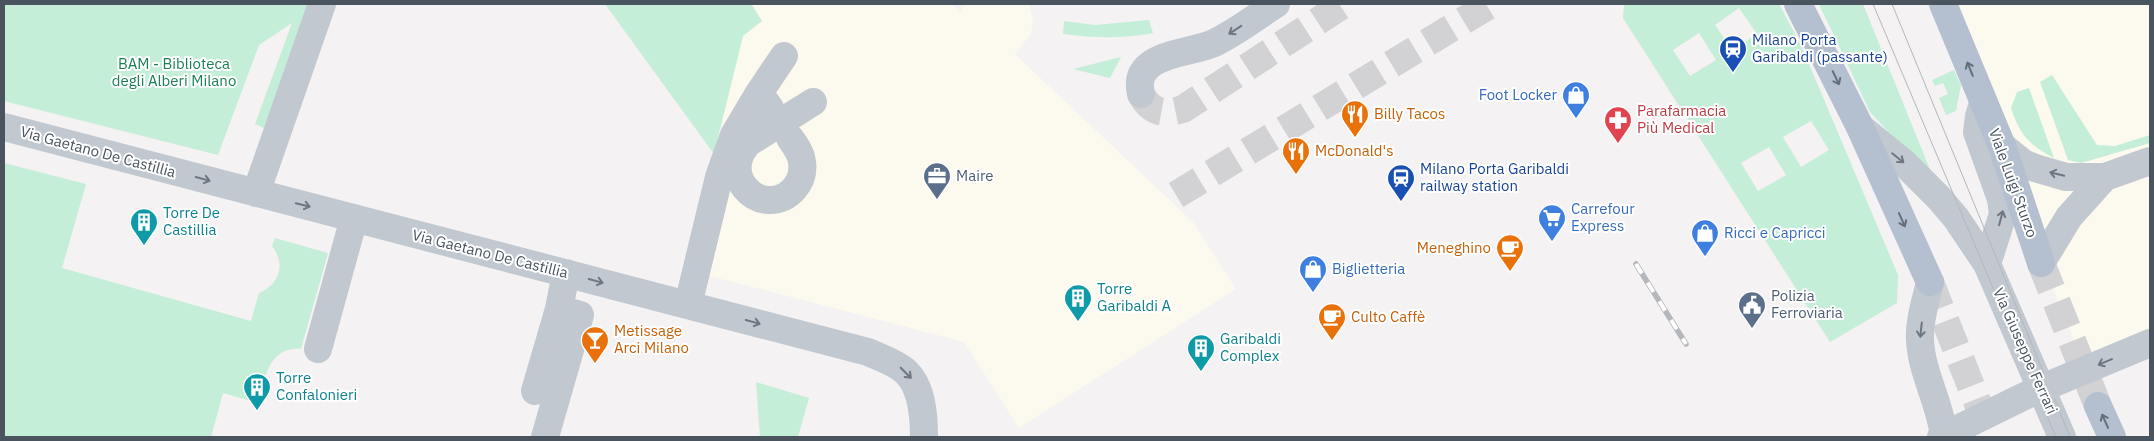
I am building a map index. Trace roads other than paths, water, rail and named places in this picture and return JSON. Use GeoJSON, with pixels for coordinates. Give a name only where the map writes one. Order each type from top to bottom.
{"type":"FeatureCollection","features":[{"type":"Feature","properties":{"kind":"main road"},"geometry":{"type":"LineString","coordinates":[[1798,4],[1860,127],[1930,282]]}},
{"type":"Feature","properties":{"kind":"main road","name":"Viale Luigi Sturzo"},"geometry":{"type":"LineString","coordinates":[[1943,4],[2002,146],[2041,263]]}},
{"type":"Feature","properties":{"kind":"main road"},"geometry":{"type":"LineString","coordinates":[[2098,406],[2112,437]]}},
{"type":"Feature","properties":{"kind":"street"},"geometry":{"type":"LineString","coordinates":[[256,193],[322,4]]}},
{"type":"Feature","properties":{"kind":"street"},"geometry":{"type":"LineString","coordinates":[[1141,94],[1140,79],[1157,60],[1168,55],[1214,43],[1276,4]]}},
{"type":"Feature","properties":{"kind":"street"},"geometry":{"type":"LineString","coordinates":[[688,305],[720,177],[734,135],[766,102],[784,56]]}},
{"type":"Feature","properties":{"kind":"street"},"geometry":{"type":"LineString","coordinates":[[790,138],[802,161],[800,180],[794,188],[778,199],[758,198],[742,184],[738,174],[738,162],[741,152],[748,143],[813,102]]}},
{"type":"Feature","properties":{"kind":"street","name":"Viale Luigi Sturzo"},"geometry":{"type":"LineString","coordinates":[[1983,103],[1977,132],[2001,199],[2003,214],[1987,264]]}},
{"type":"Feature","properties":{"kind":"street","name":"Via Gaetano De Castillia"},"geometry":{"type":"LineString","coordinates":[[4,127],[868,352],[902,368],[911,378],[919,395],[924,420],[924,437]]}},
{"type":"Feature","properties":{"kind":"street"},"geometry":{"type":"LineString","coordinates":[[1860,127],[1904,163],[1939,198],[1956,218],[1987,264]]}},
{"type":"Feature","properties":{"kind":"street"},"geometry":{"type":"LineString","coordinates":[[2002,146],[2023,163],[2056,175],[2105,177],[2150,161]]}},
{"type":"Feature","properties":{"kind":"street"},"geometry":{"type":"LineString","coordinates":[[2041,263],[2069,217],[2105,177]]}},
{"type":"Feature","properties":{"kind":"street"},"geometry":{"type":"LineString","coordinates":[[318,349],[354,218]]}},
{"type":"Feature","properties":{"kind":"street","name":"Via Giuseppe Ferrari"},"geometry":{"type":"LineString","coordinates":[[1987,264],[2062,437]]}},
{"type":"Feature","properties":{"kind":"street"},"geometry":{"type":"LineString","coordinates":[[535,391],[559,309],[566,273]]}},
{"type":"Feature","properties":{"kind":"street"},"geometry":{"type":"LineString","coordinates":[[1930,282],[1920,339],[1924,362],[1941,419],[1942,437],[2037,390],[2150,344]]}},
{"type":"Feature","properties":{"kind":"street"},"geometry":{"type":"LineString","coordinates":[[545,437],[580,315],[559,309]]}},
{"type":"Feature","properties":{"kind":"tunnel"},"geometry":{"type":"LineString","coordinates":[[1141,94],[1149,105],[1159,111],[1170,112],[1183,109],[1344,4]]}},
{"type":"Feature","properties":{"kind":"tunnel"},"geometry":{"type":"LineString","coordinates":[[1176,195],[1491,4]]}},
{"type":"Feature","properties":{"kind":"tunnel"},"geometry":{"type":"LineString","coordinates":[[2041,263],[2098,406]]}},
{"type":"Feature","properties":{"kind":"tunnel"},"geometry":{"type":"LineString","coordinates":[[1930,282],[1991,437]]}},
{"type":"Feature","properties":{"kind":"tram line"},"geometry":{"type":"LineString","coordinates":[[1873,4],[2056,437]]}},
{"type":"Feature","properties":{"kind":"tram line"},"geometry":{"type":"LineString","coordinates":[[1892,4],[2070,437]]}},
{"type":"Feature","properties":{"kind":"railway"},"geometry":{"type":"LineString","coordinates":[[1636,264],[1686,344]]}},
{"type":"Feature","properties":{"kind":"place","name":"Milano Porta Garibaldi (passante)"},"geometry":{"type":"Point","coordinates":[1733,73]}},
{"type":"Feature","properties":{"kind":"place","name":"Foot Locker"},"geometry":{"type":"Point","coordinates":[1576,119]}},
{"type":"Feature","properties":{"kind":"place","name":"Billy Tacos"},"geometry":{"type":"Point","coordinates":[1355,138]}},
{"type":"Feature","properties":{"kind":"place","name":"Parafarmacia Più Medical"},"geometry":{"type":"Point","coordinates":[1618,144]}},
{"type":"Feature","properties":{"kind":"place","name":"McDonald's"},"geometry":{"type":"Point","coordinates":[1296,175]}},
{"type":"Feature","properties":{"kind":"place","name":"Maire"},"geometry":{"type":"Point","coordinates":[937,200]}},
{"type":"Feature","properties":{"kind":"place","name":"Milano Porta Garibaldi railway station"},"geometry":{"type":"Point","coordinates":[1401,202]}},
{"type":"Feature","properties":{"kind":"place","name":"Carrefour Express"},"geometry":{"type":"Point","coordinates":[1552,242]}},
{"type":"Feature","properties":{"kind":"place","name":"Torre De Castillia"},"geometry":{"type":"Point","coordinates":[144,246]}},
{"type":"Feature","properties":{"kind":"place","name":"Ricci e Capricci"},"geometry":{"type":"Point","coordinates":[1705,257]}},
{"type":"Feature","properties":{"kind":"place","name":"Meneghino"},"geometry":{"type":"Point","coordinates":[1510,272]}},
{"type":"Feature","properties":{"kind":"place","name":"Biglietteria"},"geometry":{"type":"Point","coordinates":[1313,293]}},
{"type":"Feature","properties":{"kind":"place","name":"Torre Garibaldi A"},"geometry":{"type":"Point","coordinates":[1078,322]}},
{"type":"Feature","properties":{"kind":"place","name":"Polizia Ferroviaria"},"geometry":{"type":"Point","coordinates":[1752,329]}},
{"type":"Feature","properties":{"kind":"place","name":"Culto Caffè"},"geometry":{"type":"Point","coordinates":[1332,341]}},
{"type":"Feature","properties":{"kind":"place","name":"Metissage Arci Milano"},"geometry":{"type":"Point","coordinates":[595,364]}},
{"type":"Feature","properties":{"kind":"place","name":"Garibaldi Complex"},"geometry":{"type":"Point","coordinates":[1201,372]}},
{"type":"Feature","properties":{"kind":"place","name":"Torre Confalonieri"},"geometry":{"type":"Point","coordinates":[257,411]}},
{"type":"Feature","properties":{"kind":"park label","name":"BAM - Biblioteca degli Alberi Milano"},"geometry":{"type":"Point","coordinates":[174,72]}}]}
